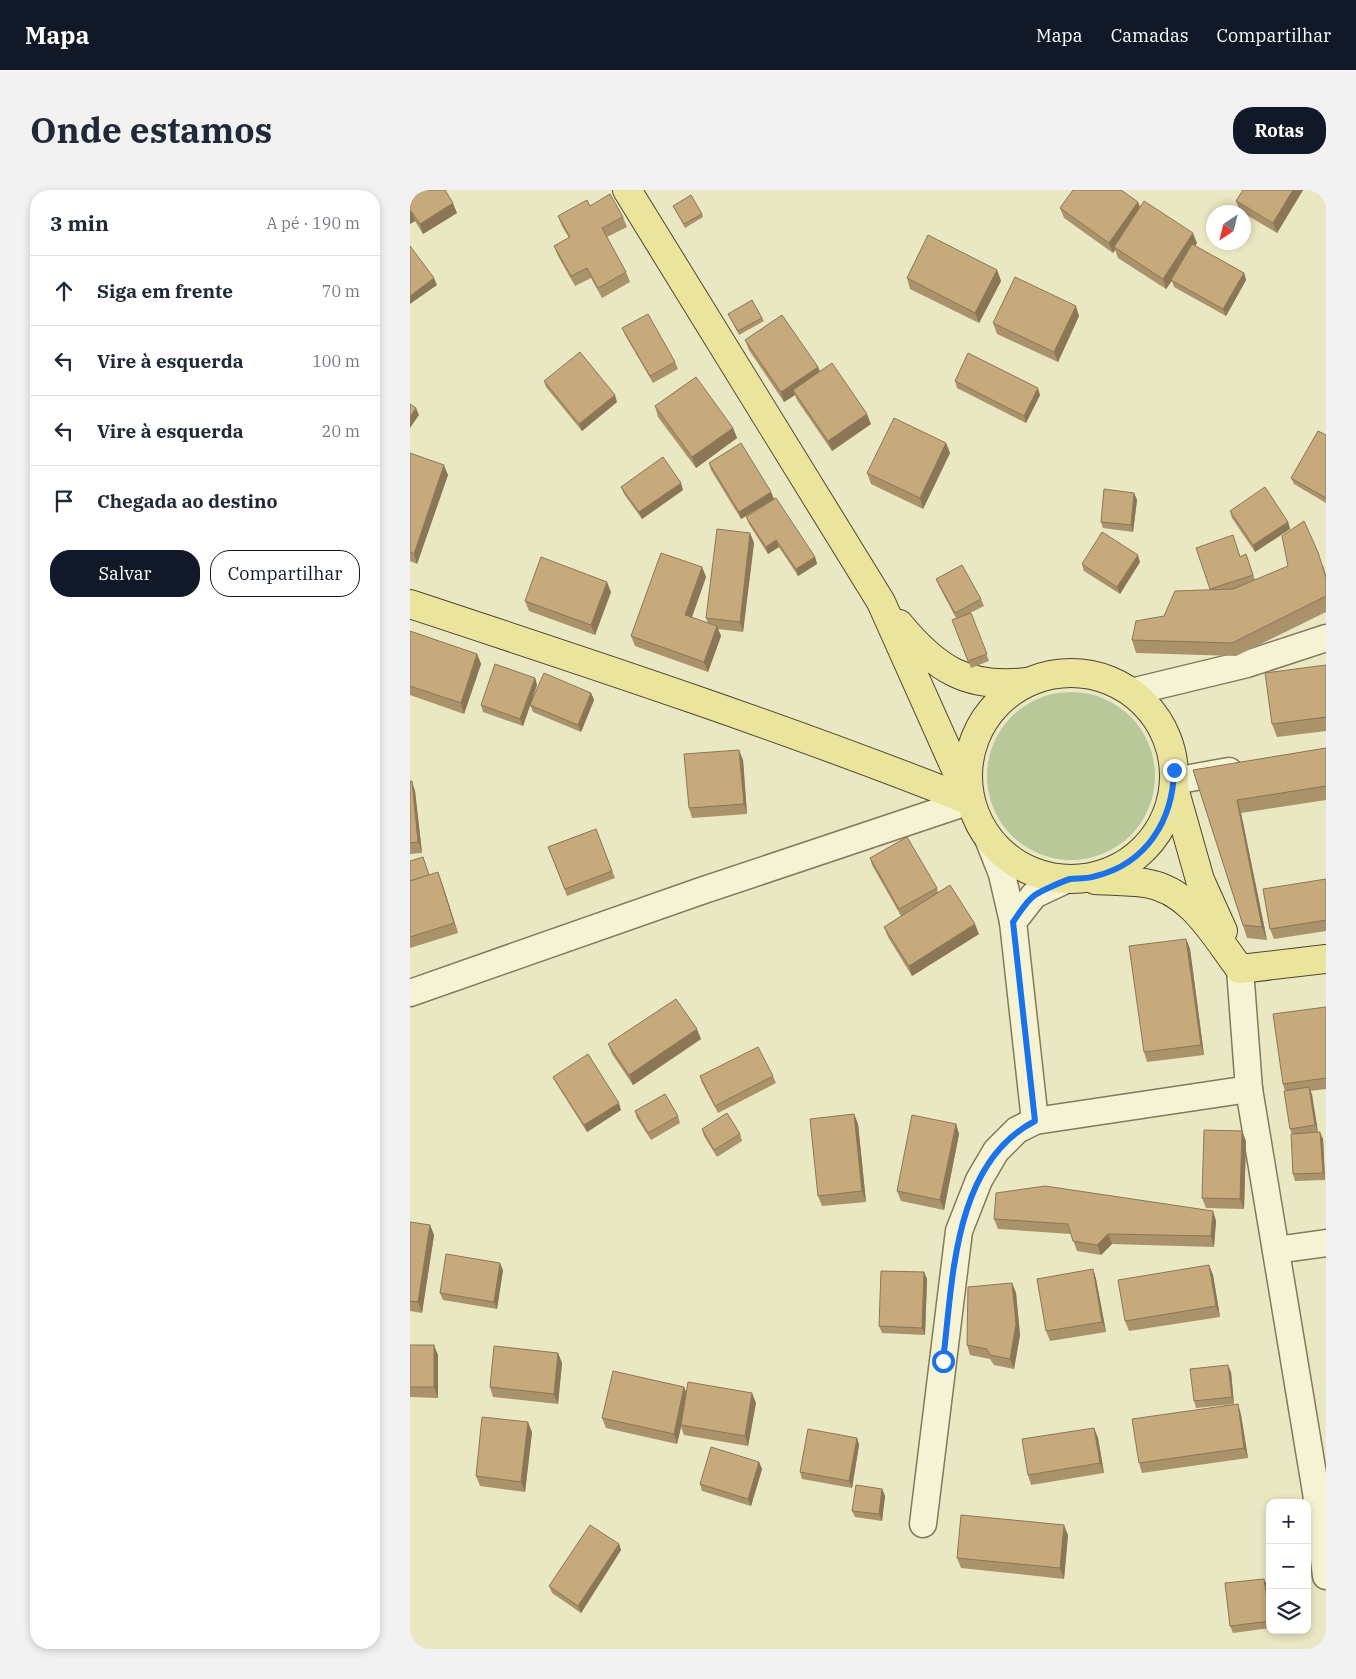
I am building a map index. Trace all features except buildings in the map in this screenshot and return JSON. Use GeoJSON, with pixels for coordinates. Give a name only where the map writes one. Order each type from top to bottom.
{"type":"FeatureCollection","features":[{"type":"Feature","properties":{"kind":"main road"},"geometry":{"type":"LineString","coordinates":[[627,190],[881,602],[987,836],[1014,862],[1033,872],[1075,879],[1146,883],[1167,890],[1187,901],[1240,969]]}},
{"type":"Feature","properties":{"kind":"main road"},"geometry":{"type":"LineString","coordinates":[[881,602],[912,639],[947,669],[969,679],[988,684],[1029,682],[1062,673],[1088,674],[1113,682],[1131,692],[1149,709],[1162,728],[1172,756],[1174,784],[1200,880],[1240,969]]}},
{"type":"Feature","properties":{"kind":"main road"},"geometry":{"type":"LineString","coordinates":[[410,604],[709,704],[854,755],[970,801]]}},
{"type":"Feature","properties":{"kind":"main road"},"geometry":{"type":"LineString","coordinates":[[970,801],[968,778],[970,750],[976,734],[996,704],[1010,692],[1029,682]]}},
{"type":"Feature","properties":{"kind":"main road"},"geometry":{"type":"LineString","coordinates":[[1075,879],[1113,871],[1132,860],[1147,846],[1162,825],[1169,809],[1174,784]]}},
{"type":"Feature","properties":{"kind":"main road"},"geometry":{"type":"LineString","coordinates":[[1240,969],[1326,959]]}},
{"type":"Feature","properties":{"kind":"street"},"geometry":{"type":"LineString","coordinates":[[1131,692],[1247,664],[1326,638]]}},
{"type":"Feature","properties":{"kind":"street"},"geometry":{"type":"LineString","coordinates":[[1174,784],[1250,768]]}},
{"type":"Feature","properties":{"kind":"street"},"geometry":{"type":"LineString","coordinates":[[410,993],[701,891],[970,801]]}},
{"type":"Feature","properties":{"kind":"street"},"geometry":{"type":"LineString","coordinates":[[987,836],[1002,874],[1013,922],[1035,1121]]}},
{"type":"Feature","properties":{"kind":"street"},"geometry":{"type":"LineString","coordinates":[[1013,922],[1034,895],[1075,879]]}},
{"type":"Feature","properties":{"kind":"street"},"geometry":{"type":"LineString","coordinates":[[1240,969],[1249,1089],[1316,1492],[1326,1576]]}},
{"type":"Feature","properties":{"kind":"street"},"geometry":{"type":"LineString","coordinates":[[923,1524],[960,1231],[979,1180],[996,1151],[1017,1130],[1035,1121],[1249,1089]]}},
{"type":"Feature","properties":{"kind":"street"},"geometry":{"type":"LineString","coordinates":[[1276,1250],[1326,1243]]}},
{"type":"Feature","properties":{"kind":"green space"},"geometry":{"type":"Polygon","coordinates":[[[1063,692],[1079,692],[1111,702],[1136,723],[1149,744],[1155,776],[1149,808],[1141,823],[1124,841],[1103,854],[1079,860],[1063,860],[1039,854],[1024,846],[1001,823],[993,808],[987,784],[987,768],[993,744],[1001,729],[1024,706],[1039,698],[1063,692]]]}},
{"type":"Feature","properties":{"kind":"route"},"geometry":{"type":"LineString","coordinates":[[943,1361],[960,1231],[979,1180],[996,1151],[1017,1130],[1035,1121],[1013,922],[1034,895],[1068,879],[1081,879],[1113,871],[1132,860],[1147,846],[1162,825],[1169,809],[1174,787],[1174,770]]}}]}
